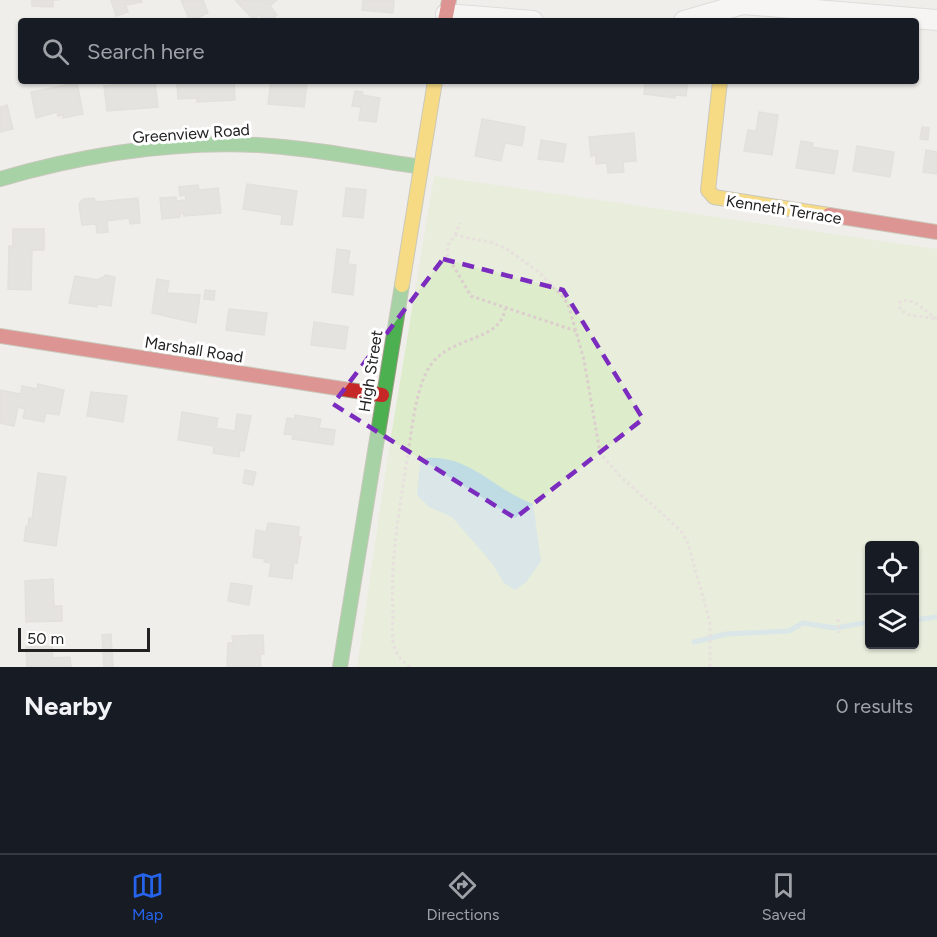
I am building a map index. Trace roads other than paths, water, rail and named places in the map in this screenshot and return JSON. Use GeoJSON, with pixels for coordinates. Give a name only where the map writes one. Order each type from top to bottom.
{"type":"FeatureCollection","features":[{"type":"Feature","properties":{"kind":"street"},"geometry":{"type":"LineString","coordinates":[[706,17],[743,4],[913,18]]}},
{"type":"Feature","properties":{"kind":"street"},"geometry":{"type":"LineString","coordinates":[[447,12],[504,18]]}},
{"type":"Feature","properties":{"kind":"street"},"geometry":{"type":"LineString","coordinates":[[919,19],[937,20]]}},
{"type":"Feature","properties":{"kind":"street","name":"High Street"},"geometry":{"type":"LineString","coordinates":[[340,667],[382,395],[435,84]]}},
{"type":"Feature","properties":{"kind":"street","name":"Kenneth Terrace"},"geometry":{"type":"LineString","coordinates":[[720,84],[706,181],[708,190],[714,197],[937,232]]}},
{"type":"Feature","properties":{"kind":"street","name":"Greenview Road"},"geometry":{"type":"LineString","coordinates":[[0,179],[83,160],[214,144],[261,145],[421,167]]}},
{"type":"Feature","properties":{"kind":"street","name":"Marshall Road"},"geometry":{"type":"LineString","coordinates":[[0,336],[382,395]]}},
{"type":"Feature","properties":{"kind":"water"},"geometry":{"type":"Polygon","coordinates":[[[427,458],[456,462],[470,468],[533,504],[541,561],[526,582],[515,590],[504,583],[492,563],[452,517],[429,507],[417,495],[420,464],[427,458]]]}},
{"type":"Feature","properties":{"kind":"waterway"},"geometry":{"type":"LineString","coordinates":[[919,619],[937,617]]}},
{"type":"Feature","properties":{"kind":"waterway"},"geometry":{"type":"LineString","coordinates":[[694,642],[726,634],[789,631],[803,623],[835,628],[865,623]]}}]}
